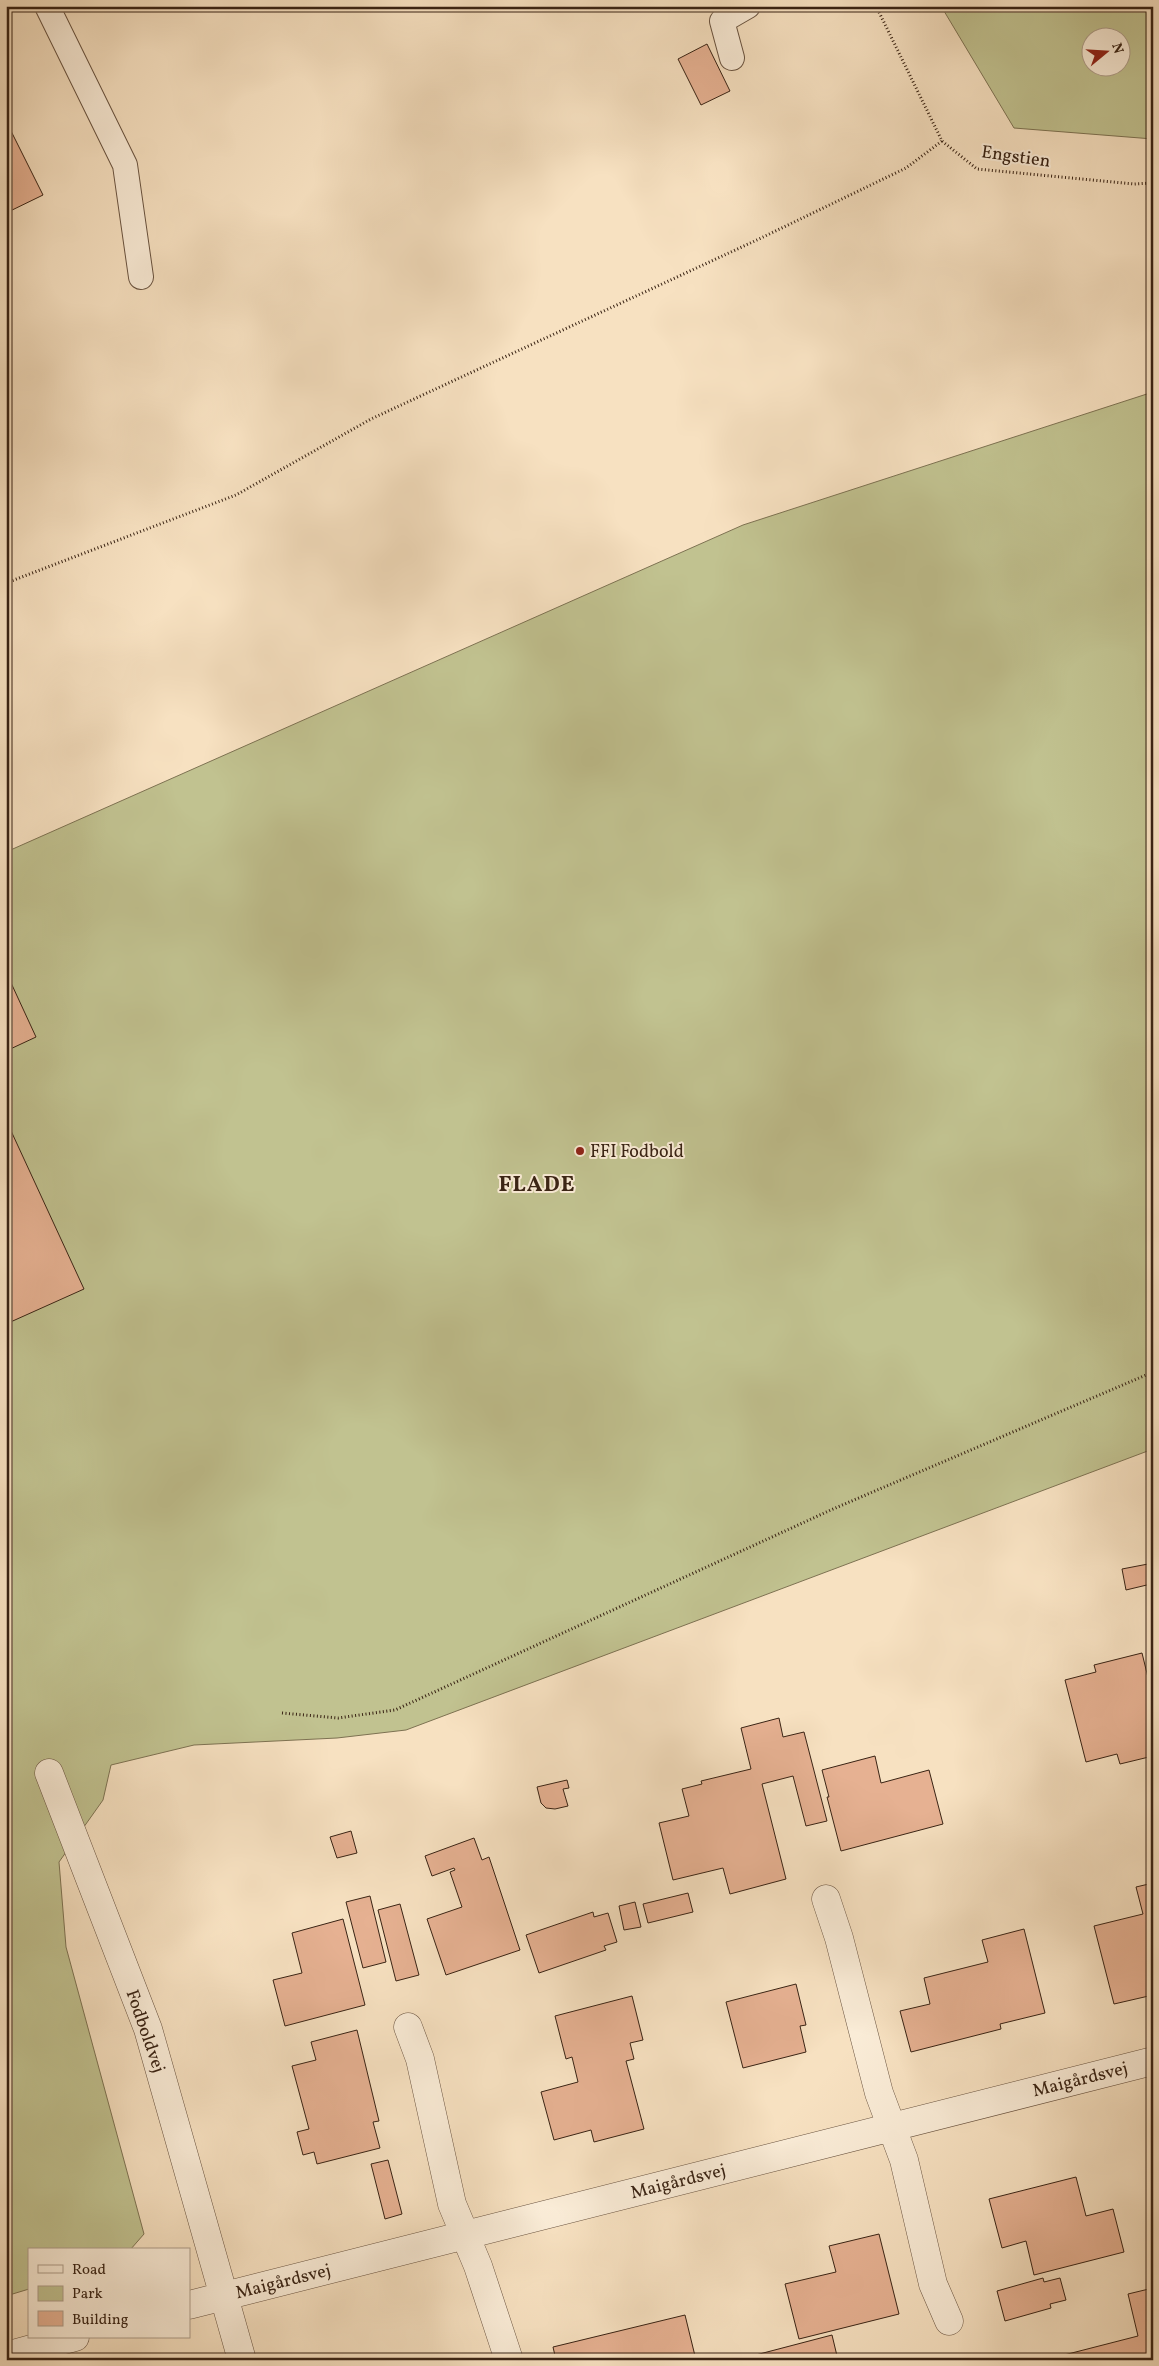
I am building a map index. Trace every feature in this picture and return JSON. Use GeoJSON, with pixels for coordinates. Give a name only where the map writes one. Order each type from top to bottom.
{"type":"FeatureCollection","features":[{"type":"Feature","properties":{"kind":"street","name":"Fodboldvej"},"geometry":{"type":"LineString","coordinates":[[50,1773],[148,2029],[242,2360]]}},
{"type":"Feature","properties":{"kind":"street"},"geometry":{"type":"LineString","coordinates":[[826,1899],[839,1938],[879,2093],[904,2160],[933,2284],[949,2321]]}},
{"type":"Feature","properties":{"kind":"street"},"geometry":{"type":"LineString","coordinates":[[408,2027],[420,2059],[452,2204],[466,2235],[510,2360]]}},
{"type":"Feature","properties":{"kind":"street","name":"Maigårdsvej"},"geometry":{"type":"LineString","coordinates":[[190,2306],[225,2295],[1153,2061]]}},
{"type":"Feature","properties":{"kind":"street"},"geometry":{"type":"LineString","coordinates":[[6,2356],[70,2338]]}},
{"type":"Feature","properties":{"kind":"lane"},"geometry":{"type":"LineString","coordinates":[[48,6],[125,165],[140,277]]}},
{"type":"Feature","properties":{"kind":"lane"},"geometry":{"type":"LineString","coordinates":[[732,58],[722,21],[748,6]]}},
{"type":"Feature","properties":{"kind":"path","name":"Engstien"},"geometry":{"type":"LineString","coordinates":[[876,6],[942,141],[977,169],[1134,184],[1153,183]]}},
{"type":"Feature","properties":{"kind":"path"},"geometry":{"type":"LineString","coordinates":[[6,583],[236,495],[371,419],[759,240],[906,168],[942,141]]}},
{"type":"Feature","properties":{"kind":"path"},"geometry":{"type":"LineString","coordinates":[[282,1713],[338,1718],[395,1710],[833,1509],[1153,1372]]}},
{"type":"Feature","properties":{"kind":"green space"},"geometry":{"type":"Polygon","coordinates":[[[941,6],[1153,6],[1153,139],[1014,128],[941,6]]]}},
{"type":"Feature","properties":{"kind":"green space","name":"FFI Fodbold"},"geometry":{"type":"Polygon","coordinates":[[[1153,392],[1153,1449],[406,1730],[337,1738],[194,1745],[111,1765],[103,1800],[59,1862],[66,1947],[144,2234],[132,2248],[28,2248],[28,2289],[6,2296],[6,852],[743,525],[1153,392]]]}},
{"type":"Feature","properties":{"kind":"building"},"geometry":{"type":"Polygon","coordinates":[[[707,44],[730,91],[701,105],[678,59],[707,44]]]}},
{"type":"Feature","properties":{"kind":"building"},"geometry":{"type":"Polygon","coordinates":[[[6,121],[43,195],[6,213],[6,121]]]}},
{"type":"Feature","properties":{"kind":"building"},"geometry":{"type":"Polygon","coordinates":[[[6,972],[36,1037],[6,1051],[6,972]]]}},
{"type":"Feature","properties":{"kind":"building"},"geometry":{"type":"Polygon","coordinates":[[[6,1120],[84,1289],[6,1324],[6,1120]]]}},
{"type":"Feature","properties":{"kind":"building"},"geometry":{"type":"Polygon","coordinates":[[[1148,1564],[1151,1584],[1126,1590],[1122,1569],[1148,1564]]]}},
{"type":"Feature","properties":{"kind":"building"},"geometry":{"type":"Polygon","coordinates":[[[1142,1653],[1153,1698],[1153,1756],[1120,1764],[1117,1754],[1086,1762],[1065,1680],[1096,1672],[1094,1665],[1142,1653]]]}},
{"type":"Feature","properties":{"kind":"building"},"geometry":{"type":"Polygon","coordinates":[[[779,1718],[783,1737],[804,1732],[827,1821],[806,1826],[793,1776],[762,1784],[786,1879],[730,1894],[723,1868],[673,1880],[659,1823],[689,1816],[682,1789],[702,1784],[701,1781],[751,1769],[741,1728],[779,1718]]]}},
{"type":"Feature","properties":{"kind":"building"},"geometry":{"type":"Polygon","coordinates":[[[875,1756],[881,1783],[929,1770],[943,1824],[841,1851],[822,1770],[875,1756]]]}},
{"type":"Feature","properties":{"kind":"building"},"geometry":{"type":"Polygon","coordinates":[[[567,1780],[569,1788],[563,1789],[568,1806],[555,1809],[546,1808],[541,1803],[537,1787],[567,1780]]]}},
{"type":"Feature","properties":{"kind":"building"},"geometry":{"type":"Polygon","coordinates":[[[351,1831],[357,1853],[337,1858],[330,1837],[351,1831]]]}},
{"type":"Feature","properties":{"kind":"building"},"geometry":{"type":"Polygon","coordinates":[[[474,1838],[482,1860],[489,1857],[520,1950],[446,1975],[427,1919],[462,1907],[450,1872],[455,1870],[454,1868],[432,1876],[425,1856],[474,1838]]]}},
{"type":"Feature","properties":{"kind":"building"},"geometry":{"type":"Polygon","coordinates":[[[1153,1883],[1153,1995],[1114,2004],[1094,1926],[1143,1914],[1136,1887],[1153,1883]]]}},
{"type":"Feature","properties":{"kind":"building"},"geometry":{"type":"Polygon","coordinates":[[[688,1893],[693,1912],[648,1923],[643,1904],[688,1893]]]}},
{"type":"Feature","properties":{"kind":"building"},"geometry":{"type":"Polygon","coordinates":[[[370,1896],[386,1962],[363,1968],[346,1902],[370,1896]]]}},
{"type":"Feature","properties":{"kind":"building"},"geometry":{"type":"Polygon","coordinates":[[[635,1902],[641,1927],[624,1930],[619,1906],[635,1902]]]}},
{"type":"Feature","properties":{"kind":"building"},"geometry":{"type":"Polygon","coordinates":[[[400,1904],[419,1975],[396,1981],[378,1910],[400,1904]]]}},
{"type":"Feature","properties":{"kind":"building"},"geometry":{"type":"Polygon","coordinates":[[[593,1912],[594,1917],[608,1913],[617,1942],[604,1946],[606,1950],[539,1973],[526,1935],[593,1912]]]}},
{"type":"Feature","properties":{"kind":"building"},"geometry":{"type":"Polygon","coordinates":[[[343,1919],[365,2005],[285,2026],[273,1980],[302,1973],[292,1933],[343,1919]]]}},
{"type":"Feature","properties":{"kind":"building"},"geometry":{"type":"Polygon","coordinates":[[[1024,1929],[1045,2013],[1000,2024],[1001,2029],[911,2052],[900,2011],[930,2004],[924,1978],[988,1962],[982,1940],[1024,1929]]]}},
{"type":"Feature","properties":{"kind":"building"},"geometry":{"type":"Polygon","coordinates":[[[796,1984],[806,2025],[800,2026],[806,2052],[743,2068],[726,2002],[796,1984]]]}},
{"type":"Feature","properties":{"kind":"building"},"geometry":{"type":"Polygon","coordinates":[[[632,1996],[643,2040],[630,2043],[634,2059],[626,2061],[644,2129],[594,2142],[591,2130],[554,2140],[541,2092],[578,2082],[572,2057],[566,2059],[555,2016],[632,1996]]]}},
{"type":"Feature","properties":{"kind":"building"},"geometry":{"type":"Polygon","coordinates":[[[357,2030],[379,2121],[373,2122],[380,2148],[317,2164],[314,2152],[303,2155],[297,2132],[309,2129],[292,2066],[316,2060],[311,2042],[357,2030]]]}},
{"type":"Feature","properties":{"kind":"building"},"geometry":{"type":"Polygon","coordinates":[[[388,2160],[402,2214],[385,2219],[371,2164],[388,2160]]]}},
{"type":"Feature","properties":{"kind":"building"},"geometry":{"type":"Polygon","coordinates":[[[1076,2177],[1086,2216],[1113,2209],[1124,2252],[1034,2275],[1026,2241],[1002,2248],[989,2199],[1076,2177]]]}},
{"type":"Feature","properties":{"kind":"building"},"geometry":{"type":"Polygon","coordinates":[[[879,2234],[899,2314],[799,2339],[785,2284],[836,2272],[829,2246],[879,2234]]]}},
{"type":"Feature","properties":{"kind":"building"},"geometry":{"type":"Polygon","coordinates":[[[1043,2278],[1044,2282],[1060,2278],[1066,2300],[1050,2304],[1051,2308],[1005,2321],[997,2291],[1043,2278]]]}},
{"type":"Feature","properties":{"kind":"building"},"geometry":{"type":"Polygon","coordinates":[[[1153,2288],[1153,2360],[1065,2360],[1064,2355],[1138,2336],[1128,2294],[1153,2288]]]}},
{"type":"Feature","properties":{"kind":"building"},"geometry":{"type":"Polygon","coordinates":[[[685,2315],[696,2360],[556,2360],[553,2347],[685,2315]]]}},
{"type":"Feature","properties":{"kind":"building"},"geometry":{"type":"Polygon","coordinates":[[[832,2335],[838,2360],[749,2360],[748,2357],[832,2335]]]}},
{"type":"Feature","properties":{"kind":"place","name":"FFI Fodbold"},"geometry":{"type":"Point","coordinates":[580,1151]}},
{"type":"Feature","properties":{"kind":"district","name":"FLADE"},"geometry":{"type":"Point","coordinates":[537,1183]}}]}
